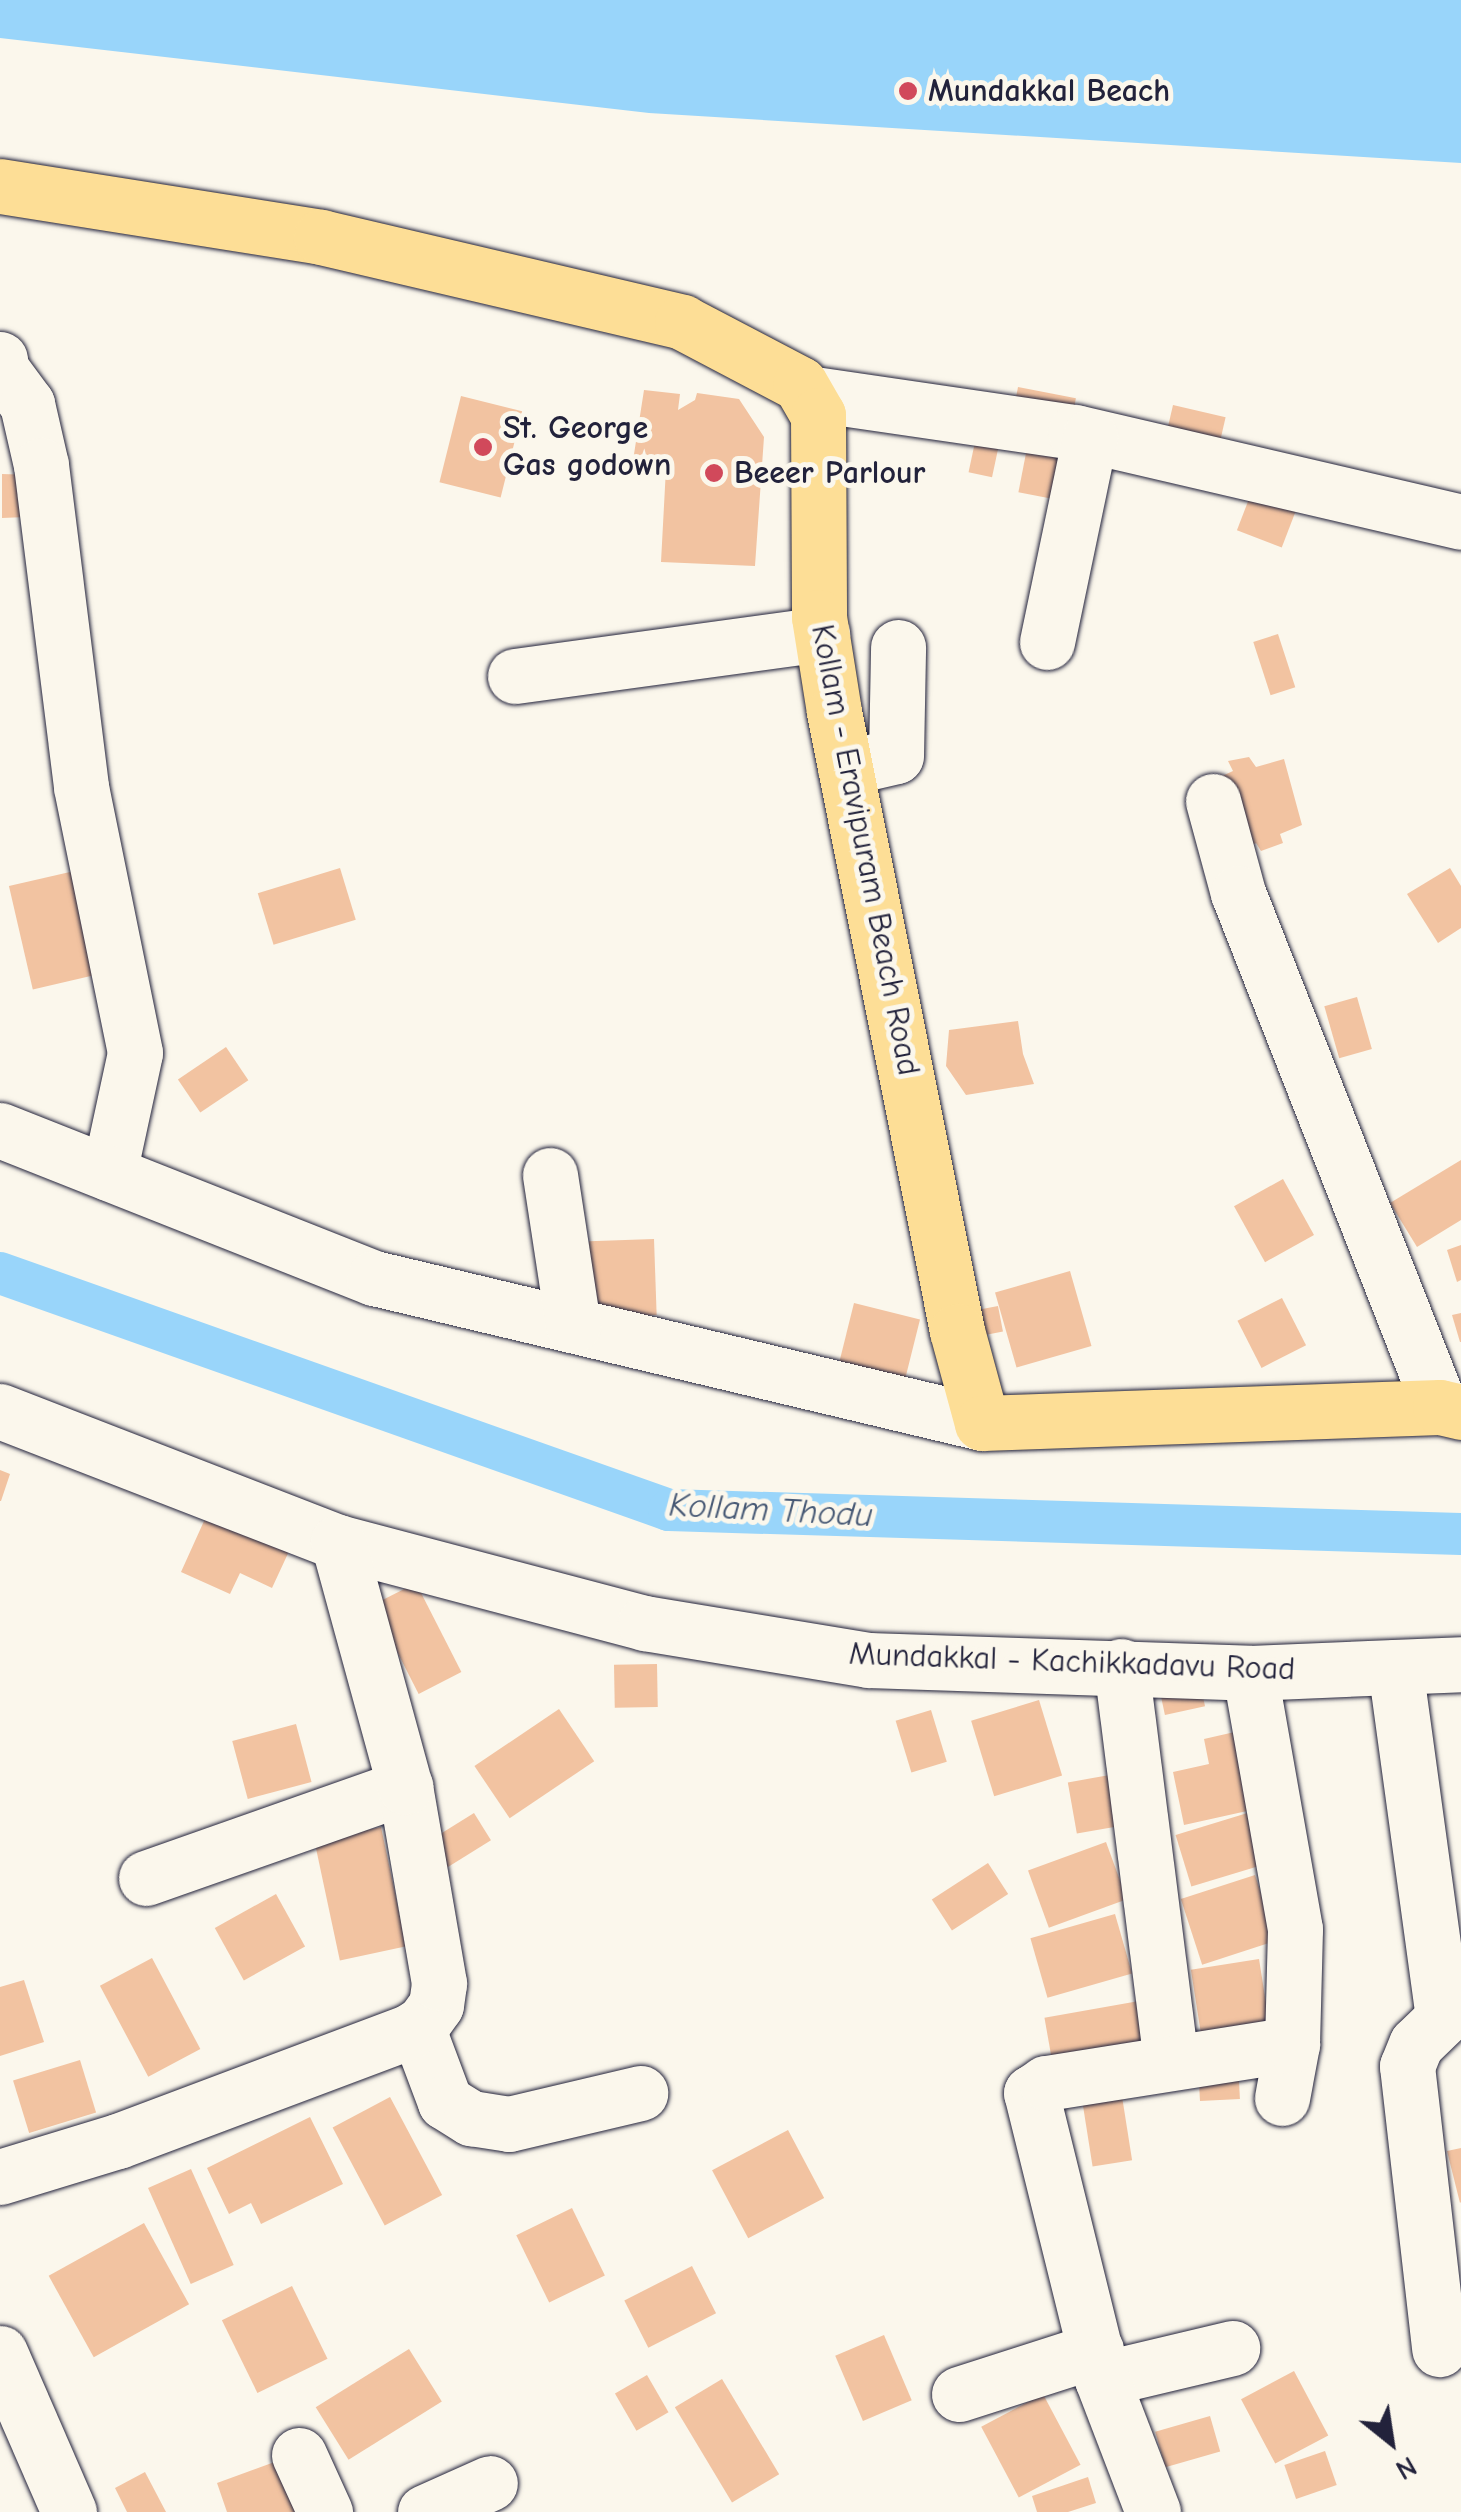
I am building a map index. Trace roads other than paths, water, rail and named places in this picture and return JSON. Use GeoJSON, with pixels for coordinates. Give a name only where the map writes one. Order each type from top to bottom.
{"type":"FeatureCollection","features":[{"type":"Feature","properties":{"kind":"main road"},"geometry":{"type":"LineString","coordinates":[[0,186],[321,237],[682,322],[786,375],[807,393]]}},
{"type":"Feature","properties":{"kind":"main road","name":"Kollam - Eravipuram Beach Road"},"geometry":{"type":"LineString","coordinates":[[807,393],[818,424],[822,634],[957,1332],[982,1423]]}},
{"type":"Feature","properties":{"kind":"main road"},"geometry":{"type":"LineString","coordinates":[[982,1423],[1450,1409]]}},
{"type":"Feature","properties":{"kind":"street"},"geometry":{"type":"LineString","coordinates":[[0,359],[1,369],[27,404],[41,466],[81,786],[135,1053],[108,1173]]}},
{"type":"Feature","properties":{"kind":"street"},"geometry":{"type":"LineString","coordinates":[[807,393],[1090,436],[1461,522]]}},
{"type":"Feature","properties":{"kind":"street"},"geometry":{"type":"LineString","coordinates":[[1047,642],[1090,436]]}},
{"type":"Feature","properties":{"kind":"street"},"geometry":{"type":"LineString","coordinates":[[516,676],[822,634]]}},
{"type":"Feature","properties":{"kind":"street"},"geometry":{"type":"LineString","coordinates":[[845,768],[896,756],[898,647]]}},
{"type":"Feature","properties":{"kind":"street"},"geometry":{"type":"LineString","coordinates":[[1212,802],[1238,893],[1450,1409]]}},
{"type":"Feature","properties":{"kind":"street"},"geometry":{"type":"LineString","coordinates":[[0,1130],[374,1278],[982,1423]]}},
{"type":"Feature","properties":{"kind":"street"},"geometry":{"type":"LineString","coordinates":[[550,1176],[573,1326]]}},
{"type":"Feature","properties":{"kind":"street","name":"Mundakkal - Kachikkadavu Road"},"geometry":{"type":"LineString","coordinates":[[0,1411],[338,1542],[645,1624],[868,1660],[1250,1673],[1461,1664]]}},
{"type":"Feature","properties":{"kind":"street"},"geometry":{"type":"LineString","coordinates":[[0,2177],[118,2141],[417,2027],[432,2012],[440,1991],[405,1787],[338,1542]]}},
{"type":"Feature","properties":{"kind":"street"},"geometry":{"type":"LineString","coordinates":[[1121,1666],[1171,2062]]}},
{"type":"Feature","properties":{"kind":"street"},"geometry":{"type":"LineString","coordinates":[[1395,1667],[1452,2018],[1416,2044],[1407,2066],[1439,2348]]}},
{"type":"Feature","properties":{"kind":"street"},"geometry":{"type":"LineString","coordinates":[[1250,1673],[1295,1929],[1292,2044],[1282,2098]]}},
{"type":"Feature","properties":{"kind":"street"},"geometry":{"type":"LineString","coordinates":[[146,1878],[405,1787]]}},
{"type":"Feature","properties":{"kind":"street"},"geometry":{"type":"LineString","coordinates":[[417,2027],[445,2102],[470,2118],[509,2124],[640,2092]]}},
{"type":"Feature","properties":{"kind":"street"},"geometry":{"type":"LineString","coordinates":[[1154,2512],[1099,2365],[1031,2093],[1046,2083],[1292,2044]]}},
{"type":"Feature","properties":{"kind":"street"},"geometry":{"type":"LineString","coordinates":[[960,2394],[1099,2365],[1232,2348]]}},
{"type":"Feature","properties":{"kind":"street"},"geometry":{"type":"LineString","coordinates":[[0,2353],[69,2512]]}},
{"type":"Feature","properties":{"kind":"street"},"geometry":{"type":"LineString","coordinates":[[299,2455],[324,2512]]}},
{"type":"Feature","properties":{"kind":"street"},"geometry":{"type":"LineString","coordinates":[[425,2512],[490,2483]]}},
{"type":"Feature","properties":{"kind":"water"},"geometry":{"type":"Polygon","coordinates":[[[0,0],[1461,0],[1461,163],[649,113],[0,38],[0,0]]]}},
{"type":"Feature","properties":{"kind":"waterway","name":"Kollam Thodu"},"geometry":{"type":"LineString","coordinates":[[0,1273],[669,1510],[1461,1534]]}},
{"type":"Feature","properties":{"kind":"place","name":"Mundakkal Beach"},"geometry":{"type":"Point","coordinates":[908,91]}},
{"type":"Feature","properties":{"kind":"place","name":"St. George Gas godown"},"geometry":{"type":"Point","coordinates":[483,447]}},
{"type":"Feature","properties":{"kind":"place","name":"Beeer Parlour"},"geometry":{"type":"Point","coordinates":[714,473]}}]}
